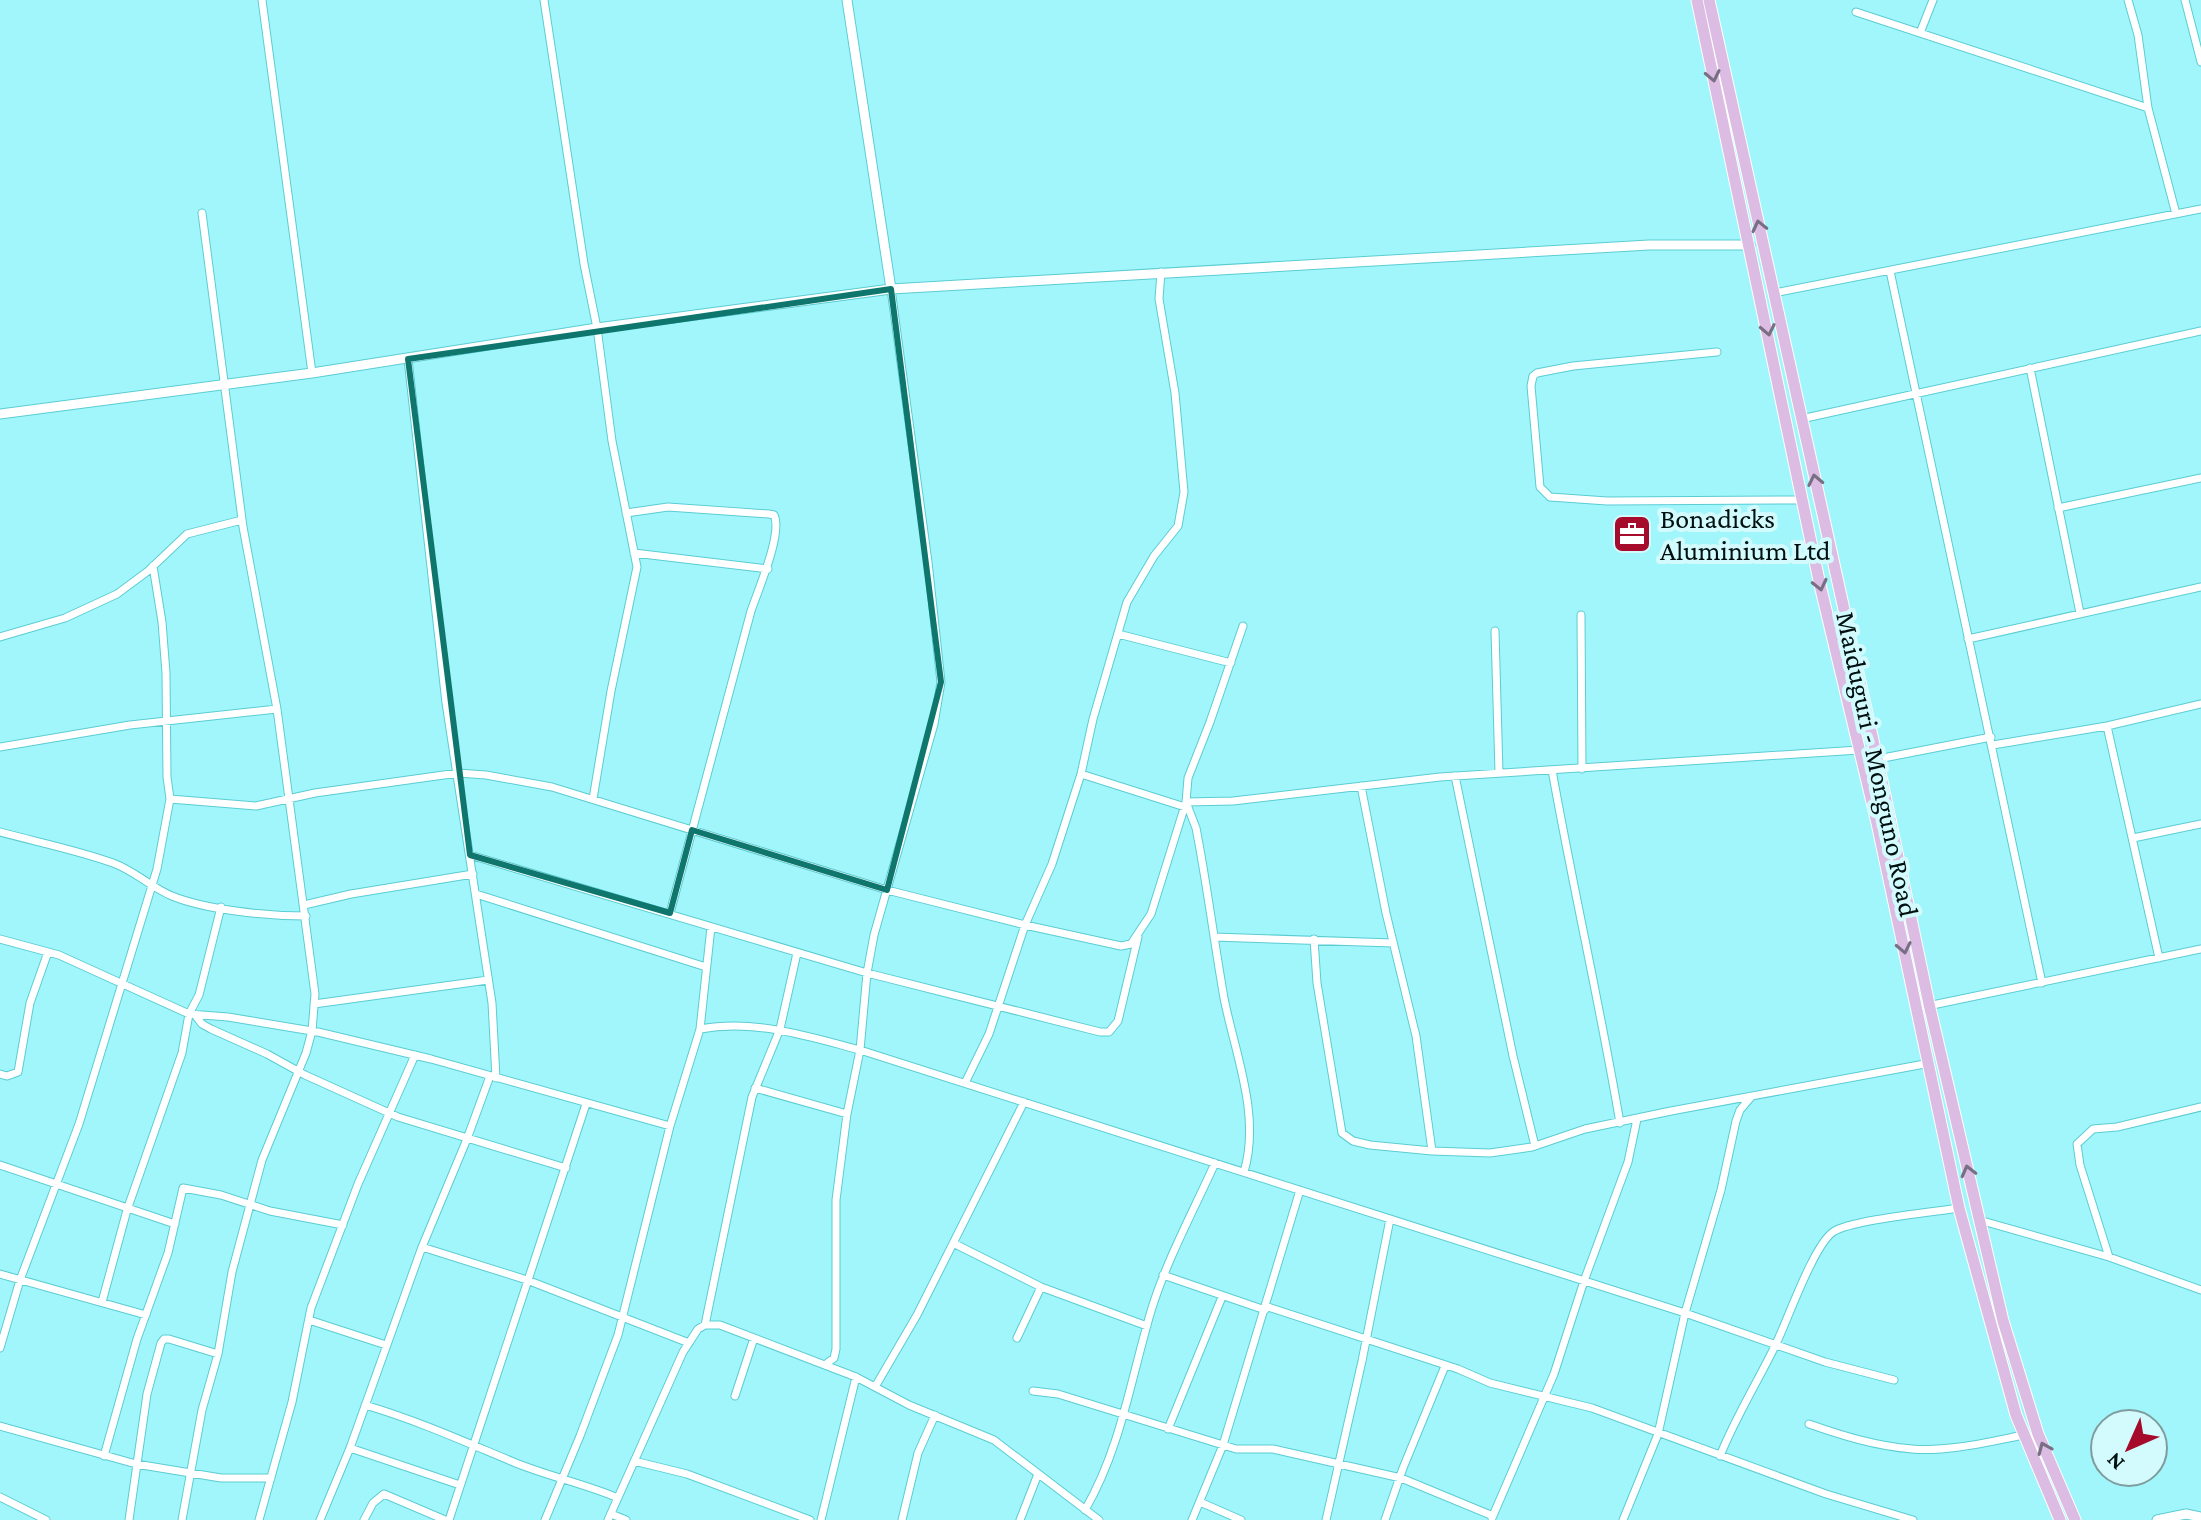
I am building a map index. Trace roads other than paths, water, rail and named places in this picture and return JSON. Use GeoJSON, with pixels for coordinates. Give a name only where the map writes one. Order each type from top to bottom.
{"type":"FeatureCollection","features":[{"type":"Feature","properties":{"kind":"main road","name":"Maiduguri - Monguno Road"},"geometry":{"type":"LineString","coordinates":[[1697,0],[1802,500],[1859,750],[2003,1321],[2038,1434],[2075,1520]]}},
{"type":"Feature","properties":{"kind":"main road","name":"Maiduguri - Monguno Road"},"geometry":{"type":"LineString","coordinates":[[1709,0],[1878,759],[1923,1006],[1930,1063],[1959,1208],[1976,1277],[2024,1435],[2060,1520]]}},
{"type":"Feature","properties":{"kind":"street"},"geometry":{"type":"LineString","coordinates":[[262,0],[312,373]]}},
{"type":"Feature","properties":{"kind":"street"},"geometry":{"type":"LineString","coordinates":[[544,0],[612,441],[637,567],[611,691],[593,799]]}},
{"type":"Feature","properties":{"kind":"street"},"geometry":{"type":"LineString","coordinates":[[826,1364],[834,1358],[836,1349],[836,1200],[847,1114],[860,1050],[867,973],[934,724],[941,682],[891,289],[847,0]]}},
{"type":"Feature","properties":{"kind":"street"},"geometry":{"type":"LineString","coordinates":[[1920,33],[1933,0]]}},
{"type":"Feature","properties":{"kind":"street"},"geometry":{"type":"LineString","coordinates":[[2128,0],[2138,35],[2148,108],[2176,214]]}},
{"type":"Feature","properties":{"kind":"street"},"geometry":{"type":"LineString","coordinates":[[2185,0],[2201,62]]}},
{"type":"Feature","properties":{"kind":"street"},"geometry":{"type":"LineString","coordinates":[[1856,12],[2148,108]]}},
{"type":"Feature","properties":{"kind":"street"},"geometry":{"type":"LineString","coordinates":[[1774,293],[2201,209]]}},
{"type":"Feature","properties":{"kind":"street"},"geometry":{"type":"LineString","coordinates":[[182,1520],[202,1410],[218,1354],[232,1272],[262,1160],[300,1072],[312,1031],[314,1004],[290,798],[242,520],[202,213]]}},
{"type":"Feature","properties":{"kind":"street"},"geometry":{"type":"LineString","coordinates":[[0,414],[312,373],[597,328],[891,289],[1649,245],[1750,245]]}},
{"type":"Feature","properties":{"kind":"street"},"geometry":{"type":"LineString","coordinates":[[1890,271],[2042,983]]}},
{"type":"Feature","properties":{"kind":"street"},"geometry":{"type":"LineString","coordinates":[[965,1083],[989,1034],[1025,925],[1052,864],[1081,774],[1093,719],[1127,602],[1154,556],[1178,526],[1184,492],[1175,393],[1159,299],[1161,272]]}},
{"type":"Feature","properties":{"kind":"street"},"geometry":{"type":"LineString","coordinates":[[1801,419],[2201,331]]}},
{"type":"Feature","properties":{"kind":"street"},"geometry":{"type":"LineString","coordinates":[[1717,352],[1573,366],[1533,376],[1531,386],[1540,487],[1550,497],[1607,501],[1802,500]]}},
{"type":"Feature","properties":{"kind":"street"},"geometry":{"type":"LineString","coordinates":[[320,1520],[350,1448],[422,1247],[493,1077],[488,980],[446,703],[408,359]]}},
{"type":"Feature","properties":{"kind":"street"},"geometry":{"type":"LineString","coordinates":[[2030,368],[2080,613]]}},
{"type":"Feature","properties":{"kind":"street"},"geometry":{"type":"LineString","coordinates":[[2058,508],[2201,478]]}},
{"type":"Feature","properties":{"kind":"street"},"geometry":{"type":"LineString","coordinates":[[626,513],[668,507],[774,515],[777,522],[768,569],[751,611],[670,913]]}},
{"type":"Feature","properties":{"kind":"street"},"geometry":{"type":"LineString","coordinates":[[0,637],[65,618],[117,594],[187,534],[242,520]]}},
{"type":"Feature","properties":{"kind":"street"},"geometry":{"type":"LineString","coordinates":[[634,553],[768,569]]}},
{"type":"Feature","properties":{"kind":"street"},"geometry":{"type":"LineString","coordinates":[[0,1348],[20,1280],[79,1124],[124,985],[131,950],[153,884],[170,799],[162,622],[153,566]]}},
{"type":"Feature","properties":{"kind":"street"},"geometry":{"type":"LineString","coordinates":[[1968,639],[2201,587]]}},
{"type":"Feature","properties":{"kind":"street"},"geometry":{"type":"LineString","coordinates":[[1581,615],[1582,769]]}},
{"type":"Feature","properties":{"kind":"street"},"geometry":{"type":"LineString","coordinates":[[170,799],[256,806],[290,798],[458,773],[552,787],[887,890],[1121,946],[1131,944],[1151,914],[1186,805],[1188,778],[1243,626]]}},
{"type":"Feature","properties":{"kind":"street"},"geometry":{"type":"LineString","coordinates":[[1495,631],[1499,773]]}},
{"type":"Feature","properties":{"kind":"street"},"geometry":{"type":"LineString","coordinates":[[1118,634],[1231,663]]}},
{"type":"Feature","properties":{"kind":"street"},"geometry":{"type":"LineString","coordinates":[[1878,759],[2107,726],[2201,704]]}},
{"type":"Feature","properties":{"kind":"street"},"geometry":{"type":"LineString","coordinates":[[0,747],[130,725],[277,709]]}},
{"type":"Feature","properties":{"kind":"street"},"geometry":{"type":"LineString","coordinates":[[2107,726],[2159,958]]}},
{"type":"Feature","properties":{"kind":"street"},"geometry":{"type":"LineString","coordinates":[[1081,774],[1186,805],[1455,776],[1859,750]]}},
{"type":"Feature","properties":{"kind":"street"},"geometry":{"type":"LineString","coordinates":[[1552,770],[1620,1123]]}},
{"type":"Feature","properties":{"kind":"street"},"geometry":{"type":"LineString","coordinates":[[1455,776],[1513,1056],[1535,1146]]}},
{"type":"Feature","properties":{"kind":"street"},"geometry":{"type":"LineString","coordinates":[[1361,786],[1393,943],[1416,1036],[1432,1151]]}},
{"type":"Feature","properties":{"kind":"street"},"geometry":{"type":"LineString","coordinates":[[1186,805],[1196,828],[1230,1029],[1250,1117],[1250,1152],[1244,1172]]}},
{"type":"Feature","properties":{"kind":"street"},"geometry":{"type":"LineString","coordinates":[[2133,838],[2201,824]]}},
{"type":"Feature","properties":{"kind":"street"},"geometry":{"type":"LineString","coordinates":[[0,832],[113,863],[171,896],[221,907],[283,916],[306,916]]}},
{"type":"Feature","properties":{"kind":"street"},"geometry":{"type":"LineString","coordinates":[[470,855],[867,973],[1109,1032],[1118,1021],[1139,935]]}},
{"type":"Feature","properties":{"kind":"street"},"geometry":{"type":"LineString","coordinates":[[304,905],[473,874]]}},
{"type":"Feature","properties":{"kind":"street"},"geometry":{"type":"LineString","coordinates":[[476,894],[706,967]]}},
{"type":"Feature","properties":{"kind":"street"},"geometry":{"type":"LineString","coordinates":[[102,1302],[127,1210],[182,1053],[221,907]]}},
{"type":"Feature","properties":{"kind":"street"},"geometry":{"type":"LineString","coordinates":[[545,1520],[599,1387],[622,1318],[670,1126],[700,1029],[711,927]]}},
{"type":"Feature","properties":{"kind":"street"},"geometry":{"type":"LineString","coordinates":[[1214,937],[1393,943]]}},
{"type":"Feature","properties":{"kind":"street"},"geometry":{"type":"LineString","coordinates":[[0,939],[48,952],[192,1014],[312,1031],[415,1055],[670,1126]]}},
{"type":"Feature","properties":{"kind":"street"},"geometry":{"type":"LineString","coordinates":[[1314,939],[1317,983],[1342,1133],[1353,1141],[1370,1145],[1490,1153],[1535,1146],[1585,1129],[1930,1063]]}},
{"type":"Feature","properties":{"kind":"street"},"geometry":{"type":"LineString","coordinates":[[1923,1006],[2201,949]]}},
{"type":"Feature","properties":{"kind":"street"},"geometry":{"type":"LineString","coordinates":[[0,1074],[7,1076],[18,1072],[30,1003],[48,952]]}},
{"type":"Feature","properties":{"kind":"street"},"geometry":{"type":"LineString","coordinates":[[705,1325],[755,1088],[780,1029],[797,953]]}},
{"type":"Feature","properties":{"kind":"street"},"geometry":{"type":"LineString","coordinates":[[314,1004],[488,980]]}},
{"type":"Feature","properties":{"kind":"street"},"geometry":{"type":"LineString","coordinates":[[192,1014],[202,1024],[390,1113],[566,1168]]}},
{"type":"Feature","properties":{"kind":"street"},"geometry":{"type":"LineString","coordinates":[[700,1029],[724,1025],[780,1029],[860,1050],[1685,1313],[1825,1362],[1894,1380]]}},
{"type":"Feature","properties":{"kind":"street"},"geometry":{"type":"LineString","coordinates":[[259,1520],[292,1402],[309,1320],[343,1225],[415,1055]]}},
{"type":"Feature","properties":{"kind":"street"},"geometry":{"type":"LineString","coordinates":[[755,1088],[847,1114]]}},
{"type":"Feature","properties":{"kind":"street"},"geometry":{"type":"LineString","coordinates":[[1623,1520],[1658,1434],[1685,1313],[1721,1190],[1736,1121],[1740,1110],[1753,1095]]}},
{"type":"Feature","properties":{"kind":"street"},"geometry":{"type":"LineString","coordinates":[[875,1387],[917,1315],[1024,1102]]}},
{"type":"Feature","properties":{"kind":"street"},"geometry":{"type":"LineString","coordinates":[[364,1520],[373,1503],[384,1494],[447,1520],[586,1104]]}},
{"type":"Feature","properties":{"kind":"street"},"geometry":{"type":"LineString","coordinates":[[2109,1257],[2080,1165],[2077,1144],[2093,1129],[2117,1127],[2201,1107]]}},
{"type":"Feature","properties":{"kind":"street"},"geometry":{"type":"LineString","coordinates":[[1033,1391],[1058,1394],[1223,1445],[1252,1450],[1273,1449],[1401,1478],[1492,1518],[1554,1374],[1628,1162],[1637,1119]]}},
{"type":"Feature","properties":{"kind":"street"},"geometry":{"type":"LineString","coordinates":[[1085,1510],[1106,1472],[1163,1275],[1215,1163]]}},
{"type":"Feature","properties":{"kind":"street"},"geometry":{"type":"LineString","coordinates":[[0,1165],[175,1224]]}},
{"type":"Feature","properties":{"kind":"street"},"geometry":{"type":"LineString","coordinates":[[104,1456],[137,1339],[175,1224],[181,1191],[186,1186],[251,1205],[343,1225]]}},
{"type":"Feature","properties":{"kind":"street"},"geometry":{"type":"LineString","coordinates":[[1192,1520],[1223,1445],[1300,1190]]}},
{"type":"Feature","properties":{"kind":"street"},"geometry":{"type":"LineString","coordinates":[[1720,1456],[1830,1233],[1874,1221],[1959,1208]]}},
{"type":"Feature","properties":{"kind":"street"},"geometry":{"type":"LineString","coordinates":[[1326,1520],[1390,1219]]}},
{"type":"Feature","properties":{"kind":"street"},"geometry":{"type":"LineString","coordinates":[[1979,1220],[2109,1257],[2201,1290]]}},
{"type":"Feature","properties":{"kind":"street"},"geometry":{"type":"LineString","coordinates":[[953,1243],[1041,1287],[1147,1326]]}},
{"type":"Feature","properties":{"kind":"street"},"geometry":{"type":"LineString","coordinates":[[422,1247],[527,1280],[689,1343]]}},
{"type":"Feature","properties":{"kind":"street"},"geometry":{"type":"LineString","coordinates":[[0,1274],[146,1315]]}},
{"type":"Feature","properties":{"kind":"street"},"geometry":{"type":"LineString","coordinates":[[1163,1275],[1490,1383],[1592,1408],[1826,1494],[1912,1520]]}},
{"type":"Feature","properties":{"kind":"street"},"geometry":{"type":"LineString","coordinates":[[1017,1338],[1041,1287]]}},
{"type":"Feature","properties":{"kind":"street"},"geometry":{"type":"LineString","coordinates":[[1168,1429],[1222,1297]]}},
{"type":"Feature","properties":{"kind":"street"},"geometry":{"type":"LineString","coordinates":[[309,1320],[386,1345]]}},
{"type":"Feature","properties":{"kind":"street"},"geometry":{"type":"LineString","coordinates":[[626,1520],[610,1517],[689,1343],[698,1329],[705,1325],[720,1325],[826,1364],[909,1405],[994,1440],[1099,1520]]}},
{"type":"Feature","properties":{"kind":"street"},"geometry":{"type":"LineString","coordinates":[[735,1396],[754,1338]]}},
{"type":"Feature","properties":{"kind":"street"},"geometry":{"type":"LineString","coordinates":[[129,1520],[147,1394],[164,1339],[218,1354]]}},
{"type":"Feature","properties":{"kind":"street"},"geometry":{"type":"LineString","coordinates":[[1385,1520],[1445,1366]]}},
{"type":"Feature","properties":{"kind":"street"},"geometry":{"type":"LineString","coordinates":[[821,1520],[856,1377]]}},
{"type":"Feature","properties":{"kind":"street"},"geometry":{"type":"LineString","coordinates":[[365,1405],[474,1443],[513,1462],[618,1498]]}},
{"type":"Feature","properties":{"kind":"street"},"geometry":{"type":"LineString","coordinates":[[902,1520],[918,1453],[935,1415]]}},
{"type":"Feature","properties":{"kind":"street"},"geometry":{"type":"LineString","coordinates":[[1809,1424],[1861,1441],[1915,1449],[1981,1443],[2024,1435]]}},
{"type":"Feature","properties":{"kind":"street"},"geometry":{"type":"LineString","coordinates":[[0,1426],[136,1464],[221,1478],[271,1478]]}},
{"type":"Feature","properties":{"kind":"street"},"geometry":{"type":"LineString","coordinates":[[350,1448],[460,1485]]}},
{"type":"Feature","properties":{"kind":"street"},"geometry":{"type":"LineString","coordinates":[[634,1461],[687,1474],[810,1520]]}},
{"type":"Feature","properties":{"kind":"street"},"geometry":{"type":"LineString","coordinates":[[1020,1520],[1038,1474]]}},
{"type":"Feature","properties":{"kind":"street"},"geometry":{"type":"LineString","coordinates":[[0,1497],[46,1520]]}},
{"type":"Feature","properties":{"kind":"street"},"geometry":{"type":"LineString","coordinates":[[1200,1502],[1241,1520]]}},
{"type":"Feature","properties":{"kind":"street"},"geometry":{"type":"LineString","coordinates":[[2157,1520],[2186,1514],[2201,1517]]}},
{"type":"Feature","properties":{"kind":"place","name":"Bonadicks Aluminium Ltd"},"geometry":{"type":"Point","coordinates":[1632,534]}}]}
